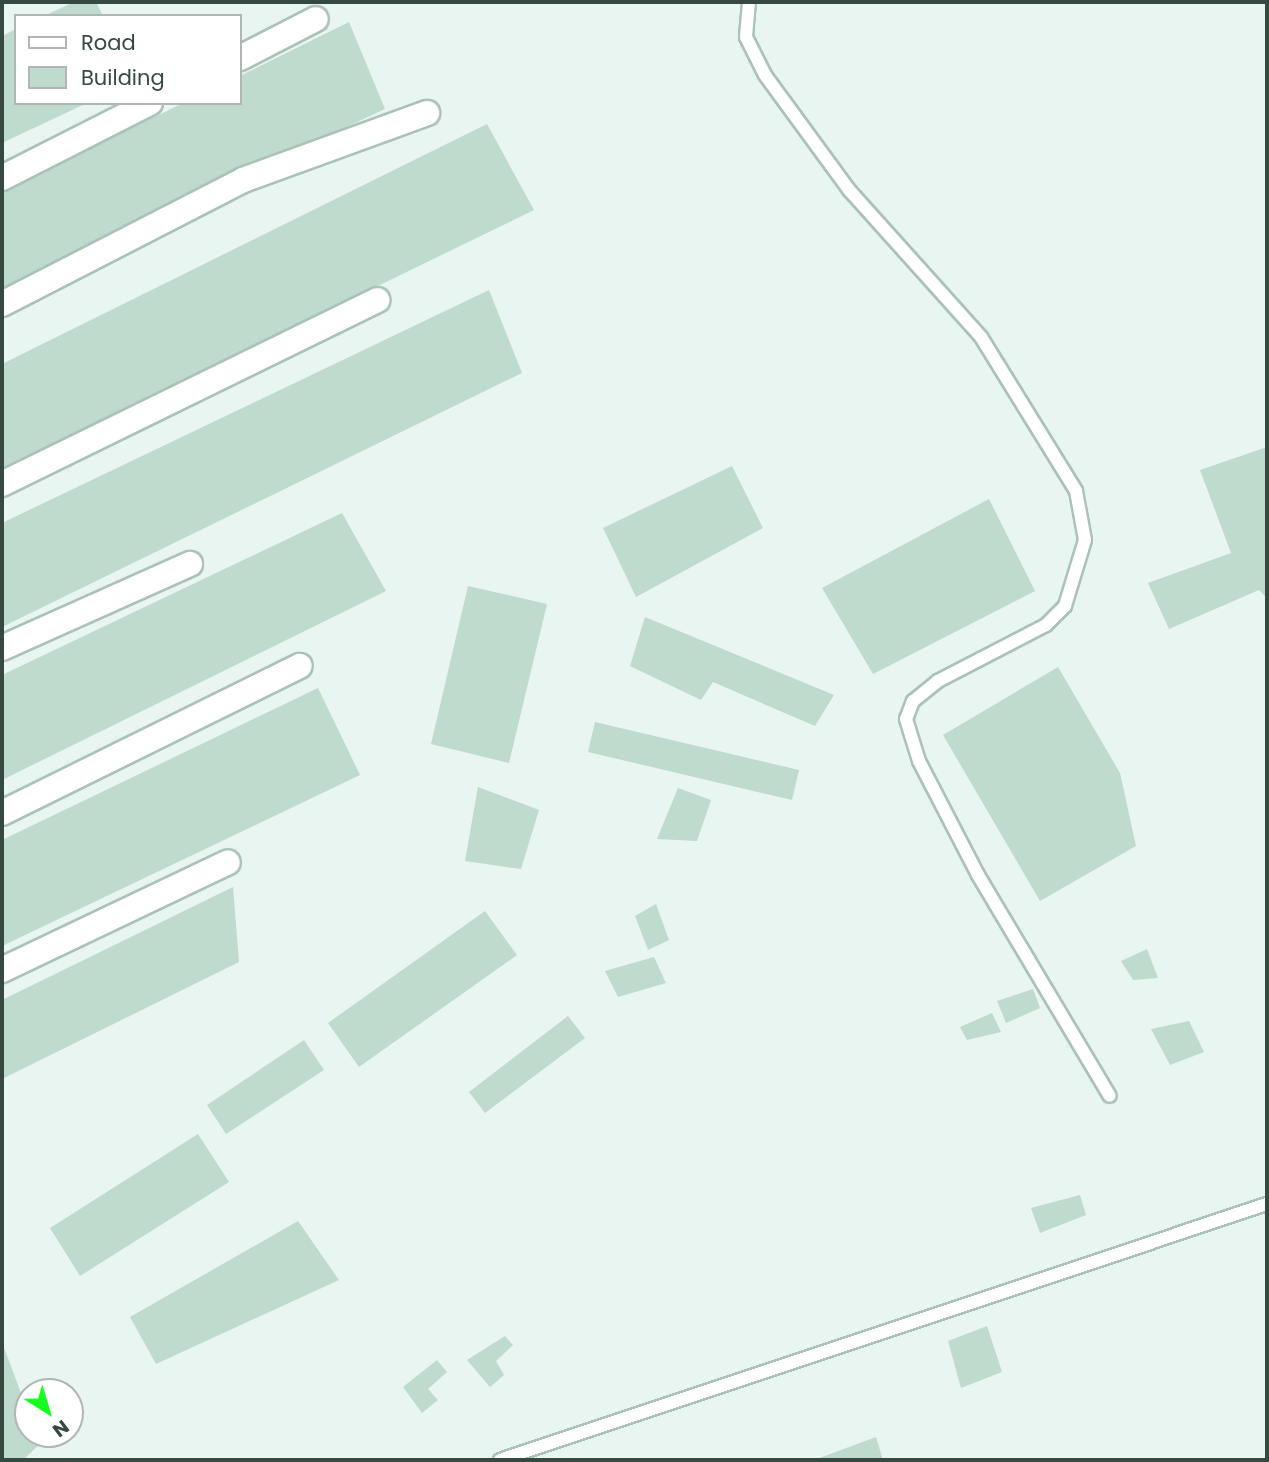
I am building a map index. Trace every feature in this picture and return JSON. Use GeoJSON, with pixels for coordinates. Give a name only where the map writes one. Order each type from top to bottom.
{"type":"FeatureCollection","features":[{"type":"Feature","properties":{"kind":"street"},"geometry":{"type":"LineString","coordinates":[[242,57],[316,19]]}},
{"type":"Feature","properties":{"kind":"street"},"geometry":{"type":"LineString","coordinates":[[2,178],[146,105]]}},
{"type":"Feature","properties":{"kind":"street"},"geometry":{"type":"LineString","coordinates":[[2,304],[243,180],[427,113]]}},
{"type":"Feature","properties":{"kind":"street"},"geometry":{"type":"LineString","coordinates":[[2,484],[377,300]]}},
{"type":"Feature","properties":{"kind":"street"},"geometry":{"type":"LineString","coordinates":[[2,648],[191,564]]}},
{"type":"Feature","properties":{"kind":"street"},"geometry":{"type":"LineString","coordinates":[[2,813],[300,666]]}},
{"type":"Feature","properties":{"kind":"street"},"geometry":{"type":"LineString","coordinates":[[2,970],[228,862]]}},
{"type":"Feature","properties":{"kind":"lane"},"geometry":{"type":"LineString","coordinates":[[749,2],[746,37],[765,75],[850,191],[981,337],[1076,491],[1085,540],[1065,606],[1046,625],[938,681],[913,701],[906,719],[919,761],[978,874],[1110,1096]]}},
{"type":"Feature","properties":{"kind":"lane"},"geometry":{"type":"LineString","coordinates":[[500,1460],[1267,1204]]}},
{"type":"Feature","properties":{"kind":"building"},"geometry":{"type":"Polygon","coordinates":[[[74,2],[96,2],[102,14],[48,14],[74,2]]]}},
{"type":"Feature","properties":{"kind":"building"},"geometry":{"type":"Polygon","coordinates":[[[349,22],[385,109],[2,288],[2,192],[179,105],[242,105],[242,75],[349,22]]]}},
{"type":"Feature","properties":{"kind":"building"},"geometry":{"type":"Polygon","coordinates":[[[14,30],[14,105],[83,105],[2,143],[2,36],[14,30]]]}},
{"type":"Feature","properties":{"kind":"building"},"geometry":{"type":"Polygon","coordinates":[[[487,124],[534,210],[2,469],[2,364],[487,124]]]}},
{"type":"Feature","properties":{"kind":"building"},"geometry":{"type":"Polygon","coordinates":[[[489,290],[522,373],[2,627],[2,523],[489,290]]]}},
{"type":"Feature","properties":{"kind":"building"},"geometry":{"type":"Polygon","coordinates":[[[1267,447],[1267,598],[1259,590],[1169,629],[1148,583],[1231,553],[1200,470],[1267,447]]]}},
{"type":"Feature","properties":{"kind":"building"},"geometry":{"type":"Polygon","coordinates":[[[732,466],[763,528],[636,597],[603,528],[732,466]]]}},
{"type":"Feature","properties":{"kind":"building"},"geometry":{"type":"Polygon","coordinates":[[[989,499],[1035,591],[873,674],[822,588],[989,499]]]}},
{"type":"Feature","properties":{"kind":"building"},"geometry":{"type":"Polygon","coordinates":[[[342,513],[386,591],[2,780],[2,675],[342,513]]]}},
{"type":"Feature","properties":{"kind":"building"},"geometry":{"type":"Polygon","coordinates":[[[468,586],[547,604],[509,763],[431,744],[468,586]]]}},
{"type":"Feature","properties":{"kind":"building"},"geometry":{"type":"Polygon","coordinates":[[[645,617],[834,695],[815,726],[713,682],[701,700],[630,666],[645,617]]]}},
{"type":"Feature","properties":{"kind":"building"},"geometry":{"type":"Polygon","coordinates":[[[1058,667],[1120,773],[1136,846],[1040,901],[943,735],[1058,667]]]}},
{"type":"Feature","properties":{"kind":"building"},"geometry":{"type":"Polygon","coordinates":[[[318,688],[360,775],[2,946],[2,840],[318,688]]]}},
{"type":"Feature","properties":{"kind":"building"},"geometry":{"type":"Polygon","coordinates":[[[595,722],[799,770],[792,800],[588,752],[595,722]]]}},
{"type":"Feature","properties":{"kind":"building"},"geometry":{"type":"Polygon","coordinates":[[[478,787],[539,810],[521,869],[465,861],[478,787]]]}},
{"type":"Feature","properties":{"kind":"building"},"geometry":{"type":"Polygon","coordinates":[[[678,788],[711,800],[697,841],[657,839],[678,788]]]}},
{"type":"Feature","properties":{"kind":"building"},"geometry":{"type":"Polygon","coordinates":[[[233,887],[239,962],[2,1079],[2,1000],[233,887]]]}},
{"type":"Feature","properties":{"kind":"building"},"geometry":{"type":"Polygon","coordinates":[[[656,904],[669,940],[648,950],[635,916],[656,904]]]}},
{"type":"Feature","properties":{"kind":"building"},"geometry":{"type":"Polygon","coordinates":[[[485,911],[517,955],[359,1067],[328,1023],[485,911]]]}},
{"type":"Feature","properties":{"kind":"building"},"geometry":{"type":"Polygon","coordinates":[[[1147,949],[1158,978],[1133,980],[1121,961],[1147,949]]]}},
{"type":"Feature","properties":{"kind":"building"},"geometry":{"type":"Polygon","coordinates":[[[654,957],[666,983],[618,997],[605,971],[654,957]]]}},
{"type":"Feature","properties":{"kind":"building"},"geometry":{"type":"Polygon","coordinates":[[[1033,989],[1040,1008],[1006,1023],[997,1001],[1033,989]]]}},
{"type":"Feature","properties":{"kind":"building"},"geometry":{"type":"Polygon","coordinates":[[[992,1013],[1001,1032],[967,1040],[960,1027],[992,1013]]]}},
{"type":"Feature","properties":{"kind":"building"},"geometry":{"type":"Polygon","coordinates":[[[568,1016],[585,1038],[485,1113],[469,1092],[568,1016]]]}},
{"type":"Feature","properties":{"kind":"building"},"geometry":{"type":"Polygon","coordinates":[[[1189,1021],[1204,1052],[1170,1065],[1151,1029],[1189,1021]]]}},
{"type":"Feature","properties":{"kind":"building"},"geometry":{"type":"Polygon","coordinates":[[[304,1040],[324,1070],[226,1134],[207,1105],[304,1040]]]}},
{"type":"Feature","properties":{"kind":"building"},"geometry":{"type":"Polygon","coordinates":[[[198,1134],[229,1182],[80,1276],[50,1228],[198,1134]]]}},
{"type":"Feature","properties":{"kind":"building"},"geometry":{"type":"Polygon","coordinates":[[[1080,1195],[1086,1215],[1040,1233],[1031,1208],[1080,1195]]]}},
{"type":"Feature","properties":{"kind":"building"},"geometry":{"type":"Polygon","coordinates":[[[298,1221],[339,1280],[156,1364],[130,1317],[298,1221]]]}},
{"type":"Feature","properties":{"kind":"building"},"geometry":{"type":"Polygon","coordinates":[[[987,1326],[1002,1372],[961,1388],[948,1341],[987,1326]]]}},
{"type":"Feature","properties":{"kind":"building"},"geometry":{"type":"Polygon","coordinates":[[[505,1336],[513,1345],[496,1361],[504,1375],[490,1387],[467,1360],[505,1336]]]}},
{"type":"Feature","properties":{"kind":"building"},"geometry":{"type":"Polygon","coordinates":[[[2,1342],[15,1378],[14,1448],[36,1448],[23,1460],[2,1460],[2,1342]]]}},
{"type":"Feature","properties":{"kind":"building"},"geometry":{"type":"Polygon","coordinates":[[[437,1360],[447,1372],[428,1389],[438,1400],[422,1413],[403,1387],[437,1360]]]}},
{"type":"Feature","properties":{"kind":"building"},"geometry":{"type":"Polygon","coordinates":[[[876,1437],[883,1460],[814,1460],[876,1437]]]}}]}
